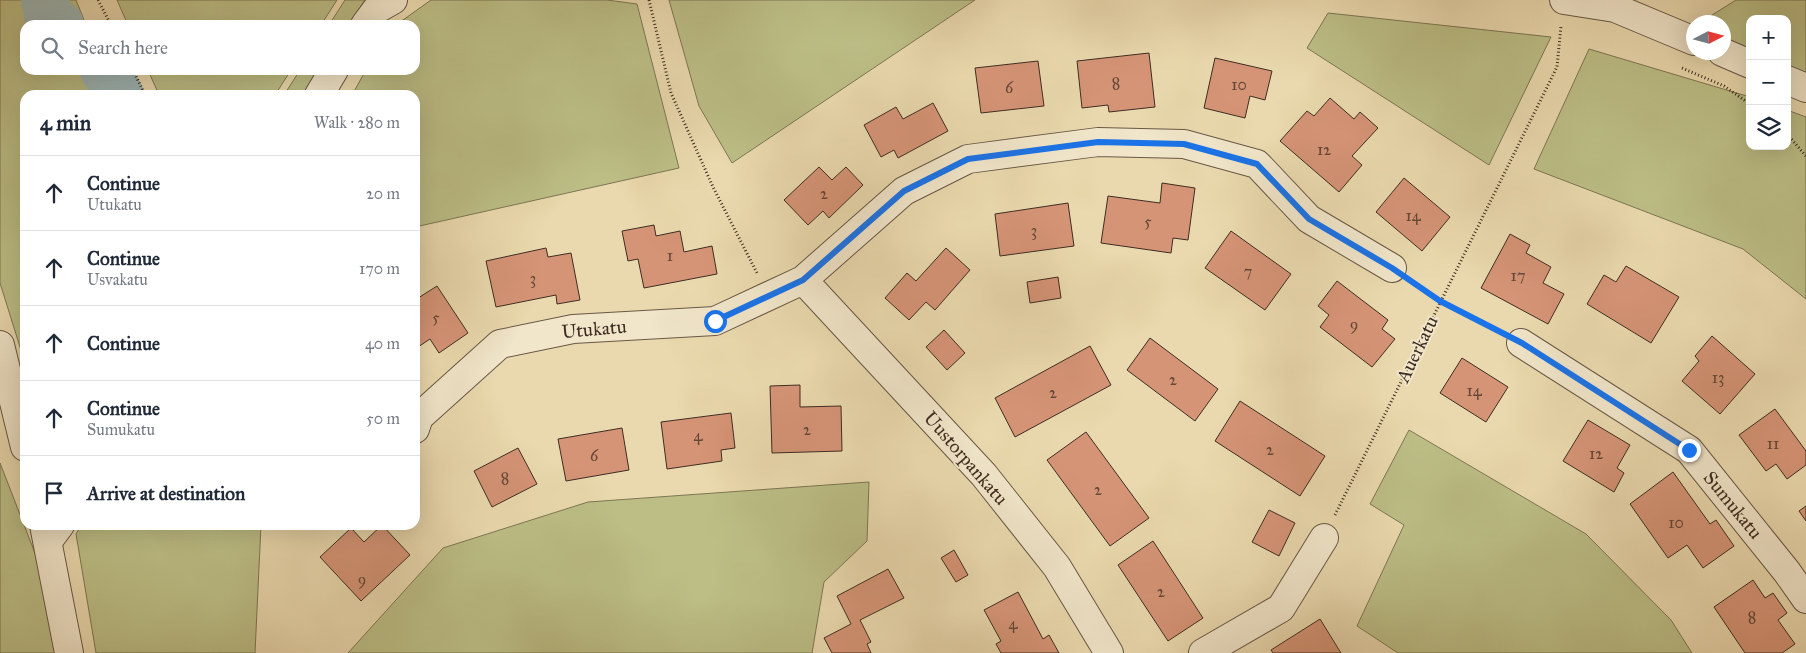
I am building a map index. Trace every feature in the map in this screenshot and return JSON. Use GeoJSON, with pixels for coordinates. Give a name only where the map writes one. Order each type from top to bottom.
{"type":"FeatureCollection","features":[{"type":"Feature","properties":{"kind":"street"},"geometry":{"type":"LineString","coordinates":[[369,20],[377,9],[393,0]]}},
{"type":"Feature","properties":{"kind":"street"},"geometry":{"type":"LineString","coordinates":[[1563,10],[1625,4],[1686,36]]}},
{"type":"Feature","properties":{"kind":"street"},"geometry":{"type":"LineString","coordinates":[[1731,56],[1746,62]]}},
{"type":"Feature","properties":{"kind":"street"},"geometry":{"type":"LineString","coordinates":[[323,90],[331,75]]}},
{"type":"Feature","properties":{"kind":"street"},"geometry":{"type":"LineString","coordinates":[[1791,82],[1806,88]]}},
{"type":"Feature","properties":{"kind":"street","name":"Utukatu"},"geometry":{"type":"LineString","coordinates":[[420,415],[500,344],[573,329],[715,321],[803,280],[904,191],[968,159],[1098,142],[1184,144],[1257,164],[1309,219],[1392,268]]}},
{"type":"Feature","properties":{"kind":"street","name":"Uustorpankatu"},"geometry":{"type":"LineString","coordinates":[[803,280],[984,475],[1057,567],[1109,653]]}},
{"type":"Feature","properties":{"kind":"street","name":"Sumukatu"},"geometry":{"type":"LineString","coordinates":[[1522,343],[1689,450],[1787,572],[1806,599]]}},
{"type":"Feature","properties":{"kind":"street"},"geometry":{"type":"LineString","coordinates":[[0,345],[20,427]]}},
{"type":"Feature","properties":{"kind":"street"},"geometry":{"type":"LineString","coordinates":[[51,530],[69,653]]}},
{"type":"Feature","properties":{"kind":"street"},"geometry":{"type":"LineString","coordinates":[[1203,653],[1281,608],[1324,538]]}},
{"type":"Feature","properties":{"kind":"path"},"geometry":{"type":"LineString","coordinates":[[98,0],[108,20]]}},
{"type":"Feature","properties":{"kind":"path"},"geometry":{"type":"LineString","coordinates":[[649,0],[671,93],[713,187],[768,296]]}},
{"type":"Feature","properties":{"kind":"path","name":"Auerkatu"},"geometry":{"type":"LineString","coordinates":[[1324,538],[1557,67],[1563,10]]}},
{"type":"Feature","properties":{"kind":"path"},"geometry":{"type":"LineString","coordinates":[[135,75],[143,90]]}},
{"type":"Feature","properties":{"kind":"path"},"geometry":{"type":"LineString","coordinates":[[1791,139],[1806,156]]}},
{"type":"Feature","properties":{"kind":"path"},"geometry":{"type":"LineString","coordinates":[[1392,268],[1440,301],[1522,343]]}},
{"type":"Feature","properties":{"kind":"green space"},"geometry":{"type":"Polygon","coordinates":[[[0,0],[76,0],[84,20],[20,20],[20,75],[113,75],[121,90],[20,90],[20,347],[0,283],[0,0]]]}},
{"type":"Feature","properties":{"kind":"green space"},"geometry":{"type":"Polygon","coordinates":[[[117,0],[337,0],[324,20],[126,20],[117,0]]]}},
{"type":"Feature","properties":{"kind":"green space"},"geometry":{"type":"Polygon","coordinates":[[[345,0],[365,0],[351,20],[332,20],[345,0]]]}},
{"type":"Feature","properties":{"kind":"green space"},"geometry":{"type":"Polygon","coordinates":[[[431,0],[607,0],[637,4],[679,168],[420,226],[420,90],[355,90],[363,75],[420,75],[420,20],[403,20],[431,0]]]}},
{"type":"Feature","properties":{"kind":"green space"},"geometry":{"type":"Polygon","coordinates":[[[669,0],[975,0],[732,163],[699,106],[669,0]]]}},
{"type":"Feature","properties":{"kind":"green space"},"geometry":{"type":"Polygon","coordinates":[[[1736,0],[1806,0],[1806,76],[1791,70],[1791,15],[1746,15],[1746,51],[1731,45],[1731,15],[1712,15],[1736,0]]]}},
{"type":"Feature","properties":{"kind":"green space"},"geometry":{"type":"Polygon","coordinates":[[[1328,13],[1551,37],[1489,165],[1307,48],[1328,13]]]}},
{"type":"Feature","properties":{"kind":"green space"},"geometry":{"type":"Polygon","coordinates":[[[1589,49],[1746,96],[1746,150],[1791,150],[1791,111],[1806,117],[1806,299],[1743,249],[1534,169],[1589,49]]]}},
{"type":"Feature","properties":{"kind":"green space"},"geometry":{"type":"Polygon","coordinates":[[[150,75],[288,75],[278,90],[157,90],[150,75]]]}},
{"type":"Feature","properties":{"kind":"green space"},"geometry":{"type":"Polygon","coordinates":[[[297,75],[315,75],[308,90],[287,90],[297,75]]]}},
{"type":"Feature","properties":{"kind":"green space"},"geometry":{"type":"Polygon","coordinates":[[[1409,430],[1586,534],[1671,620],[1692,653],[1398,653],[1357,626],[1404,525],[1370,504],[1409,430]]]}},
{"type":"Feature","properties":{"kind":"green space"},"geometry":{"type":"Polygon","coordinates":[[[0,463],[20,514],[20,530],[26,530],[40,566],[55,653],[0,653],[0,463]]]}},
{"type":"Feature","properties":{"kind":"green space"},"geometry":{"type":"Polygon","coordinates":[[[869,482],[867,541],[824,582],[812,653],[348,653],[443,548],[588,502],[869,482]]]}},
{"type":"Feature","properties":{"kind":"green space"},"geometry":{"type":"Polygon","coordinates":[[[79,530],[261,530],[255,653],[96,653],[76,534],[79,530]]]}},
{"type":"Feature","properties":{"kind":"building"},"geometry":{"type":"Polygon","coordinates":[[[1149,53],[1155,107],[1109,112],[1108,105],[1082,108],[1077,61],[1149,53]]]}},
{"type":"Feature","properties":{"kind":"building"},"geometry":{"type":"Polygon","coordinates":[[[1215,58],[1272,71],[1265,100],[1250,96],[1245,118],[1204,108],[1215,58]]]}},
{"type":"Feature","properties":{"kind":"building"},"geometry":{"type":"Polygon","coordinates":[[[1038,61],[1044,106],[981,113],[975,68],[1038,61]]]}},
{"type":"Feature","properties":{"kind":"building"},"geometry":{"type":"Polygon","coordinates":[[[1330,98],[1354,119],[1360,112],[1378,128],[1352,156],[1362,165],[1339,192],[1280,141],[1307,111],[1314,116],[1330,98]]]}},
{"type":"Feature","properties":{"kind":"building"},"geometry":{"type":"Polygon","coordinates":[[[933,103],[948,131],[898,158],[894,150],[881,157],[864,125],[896,107],[903,119],[933,103]]]}},
{"type":"Feature","properties":{"kind":"building"},"geometry":{"type":"Polygon","coordinates":[[[819,167],[832,180],[846,167],[863,185],[829,218],[823,211],[808,225],[784,200],[819,167]]]}},
{"type":"Feature","properties":{"kind":"building"},"geometry":{"type":"Polygon","coordinates":[[[1404,178],[1450,217],[1422,251],[1376,212],[1404,178]]]}},
{"type":"Feature","properties":{"kind":"building"},"geometry":{"type":"Polygon","coordinates":[[[1162,183],[1195,188],[1188,240],[1173,238],[1171,253],[1101,243],[1108,196],[1160,203],[1162,183]]]}},
{"type":"Feature","properties":{"kind":"building"},"geometry":{"type":"Polygon","coordinates":[[[1068,203],[1074,246],[1000,256],[995,214],[1068,203]]]}},
{"type":"Feature","properties":{"kind":"building"},"geometry":{"type":"Polygon","coordinates":[[[654,225],[656,236],[680,231],[684,252],[712,246],[717,274],[644,288],[638,259],[628,261],[622,231],[654,225]]]}},
{"type":"Feature","properties":{"kind":"building"},"geometry":{"type":"Polygon","coordinates":[[[1231,231],[1291,274],[1265,310],[1205,268],[1231,231]]]}},
{"type":"Feature","properties":{"kind":"building"},"geometry":{"type":"Polygon","coordinates":[[[1510,234],[1530,245],[1526,253],[1551,267],[1543,283],[1564,294],[1548,324],[1481,288],[1510,234]]]}},
{"type":"Feature","properties":{"kind":"building"},"geometry":{"type":"Polygon","coordinates":[[[546,248],[548,257],[571,253],[580,300],[557,304],[556,295],[496,307],[486,261],[546,248]]]}},
{"type":"Feature","properties":{"kind":"building"},"geometry":{"type":"Polygon","coordinates":[[[946,248],[970,270],[935,310],[926,302],[909,320],[885,298],[907,273],[916,281],[946,248]]]}},
{"type":"Feature","properties":{"kind":"building"},"geometry":{"type":"Polygon","coordinates":[[[1626,266],[1679,297],[1651,343],[1587,304],[1604,275],[1616,282],[1626,266]]]}},
{"type":"Feature","properties":{"kind":"building"},"geometry":{"type":"Polygon","coordinates":[[[1058,277],[1061,298],[1030,303],[1027,282],[1058,277]]]}},
{"type":"Feature","properties":{"kind":"building"},"geometry":{"type":"Polygon","coordinates":[[[1337,281],[1388,320],[1382,329],[1395,339],[1372,367],[1320,327],[1329,315],[1318,306],[1337,281]]]}},
{"type":"Feature","properties":{"kind":"building"},"geometry":{"type":"Polygon","coordinates":[[[437,286],[468,333],[439,353],[430,339],[420,346],[420,297],[437,286]]]}},
{"type":"Feature","properties":{"kind":"building"},"geometry":{"type":"Polygon","coordinates":[[[944,330],[965,353],[947,370],[926,347],[944,330]]]}},
{"type":"Feature","properties":{"kind":"building"},"geometry":{"type":"Polygon","coordinates":[[[1712,336],[1755,374],[1720,414],[1682,381],[1699,361],[1695,356],[1712,336]]]}},
{"type":"Feature","properties":{"kind":"building"},"geometry":{"type":"Polygon","coordinates":[[[1150,338],[1218,389],[1195,421],[1127,370],[1150,338]]]}},
{"type":"Feature","properties":{"kind":"building"},"geometry":{"type":"Polygon","coordinates":[[[1090,346],[1111,385],[1015,437],[995,398],[1090,346]]]}},
{"type":"Feature","properties":{"kind":"building"},"geometry":{"type":"Polygon","coordinates":[[[1462,358],[1508,387],[1486,422],[1440,393],[1462,358]]]}},
{"type":"Feature","properties":{"kind":"building"},"geometry":{"type":"Polygon","coordinates":[[[800,385],[800,407],[841,406],[842,451],[772,453],[770,386],[800,385]]]}},
{"type":"Feature","properties":{"kind":"building"},"geometry":{"type":"Polygon","coordinates":[[[1240,401],[1325,456],[1300,496],[1215,441],[1240,401]]]}},
{"type":"Feature","properties":{"kind":"building"},"geometry":{"type":"Polygon","coordinates":[[[1775,409],[1806,451],[1806,465],[1787,479],[1776,464],[1766,471],[1739,435],[1775,409]]]}},
{"type":"Feature","properties":{"kind":"building"},"geometry":{"type":"Polygon","coordinates":[[[731,413],[735,448],[721,450],[722,461],[667,469],[661,422],[731,413]]]}},
{"type":"Feature","properties":{"kind":"building"},"geometry":{"type":"Polygon","coordinates":[[[1588,420],[1630,445],[1617,468],[1624,473],[1614,492],[1563,461],[1588,420]]]}},
{"type":"Feature","properties":{"kind":"building"},"geometry":{"type":"Polygon","coordinates":[[[622,428],[629,470],[566,481],[558,439],[622,428]]]}},
{"type":"Feature","properties":{"kind":"building"},"geometry":{"type":"Polygon","coordinates":[[[1086,432],[1149,518],[1110,546],[1047,460],[1086,432]]]}},
{"type":"Feature","properties":{"kind":"building"},"geometry":{"type":"Polygon","coordinates":[[[518,448],[537,484],[492,507],[474,471],[518,448]]]}},
{"type":"Feature","properties":{"kind":"building"},"geometry":{"type":"Polygon","coordinates":[[[1673,472],[1710,524],[1716,520],[1734,546],[1703,568],[1687,545],[1668,558],[1630,504],[1673,472]]]}},
{"type":"Feature","properties":{"kind":"building"},"geometry":{"type":"Polygon","coordinates":[[[1806,506],[1806,521],[1799,511],[1806,506]]]}},
{"type":"Feature","properties":{"kind":"building"},"geometry":{"type":"Polygon","coordinates":[[[1269,510],[1295,523],[1279,556],[1252,542],[1269,510]]]}},
{"type":"Feature","properties":{"kind":"building"},"geometry":{"type":"Polygon","coordinates":[[[349,530],[353,530],[364,542],[377,530],[387,530],[410,555],[361,601],[320,557],[349,530]]]}},
{"type":"Feature","properties":{"kind":"building"},"geometry":{"type":"Polygon","coordinates":[[[1153,541],[1203,618],[1168,641],[1118,565],[1153,541]]]}},
{"type":"Feature","properties":{"kind":"building"},"geometry":{"type":"Polygon","coordinates":[[[954,550],[968,575],[956,582],[941,558],[954,550]]]}},
{"type":"Feature","properties":{"kind":"building"},"geometry":{"type":"Polygon","coordinates":[[[888,569],[904,598],[860,620],[871,642],[867,644],[871,653],[832,653],[824,638],[851,624],[837,596],[888,569]]]}},
{"type":"Feature","properties":{"kind":"building"},"geometry":{"type":"Polygon","coordinates":[[[1753,580],[1765,598],[1773,593],[1787,613],[1778,620],[1795,644],[1782,653],[1745,653],[1714,607],[1753,580]]]}},
{"type":"Feature","properties":{"kind":"building"},"geometry":{"type":"Polygon","coordinates":[[[1018,592],[1043,639],[1049,635],[1059,653],[1001,653],[996,644],[1001,641],[984,610],[1018,592]]]}},
{"type":"Feature","properties":{"kind":"building"},"geometry":{"type":"Polygon","coordinates":[[[1320,619],[1341,653],[1273,653],[1271,650],[1320,619]]]}},
{"type":"Feature","properties":{"kind":"waterway"},"geometry":{"type":"LineString","coordinates":[[45,0],[48,15],[54,20]]}},
{"type":"Feature","properties":{"kind":"waterway"},"geometry":{"type":"LineString","coordinates":[[107,75],[117,90]]}},
{"type":"Feature","properties":{"kind":"route"},"geometry":{"type":"LineString","coordinates":[[715,321],[803,280],[904,191],[968,159],[1098,142],[1184,144],[1257,164],[1309,219],[1392,268],[1440,301],[1522,343],[1689,450]]}}]}
